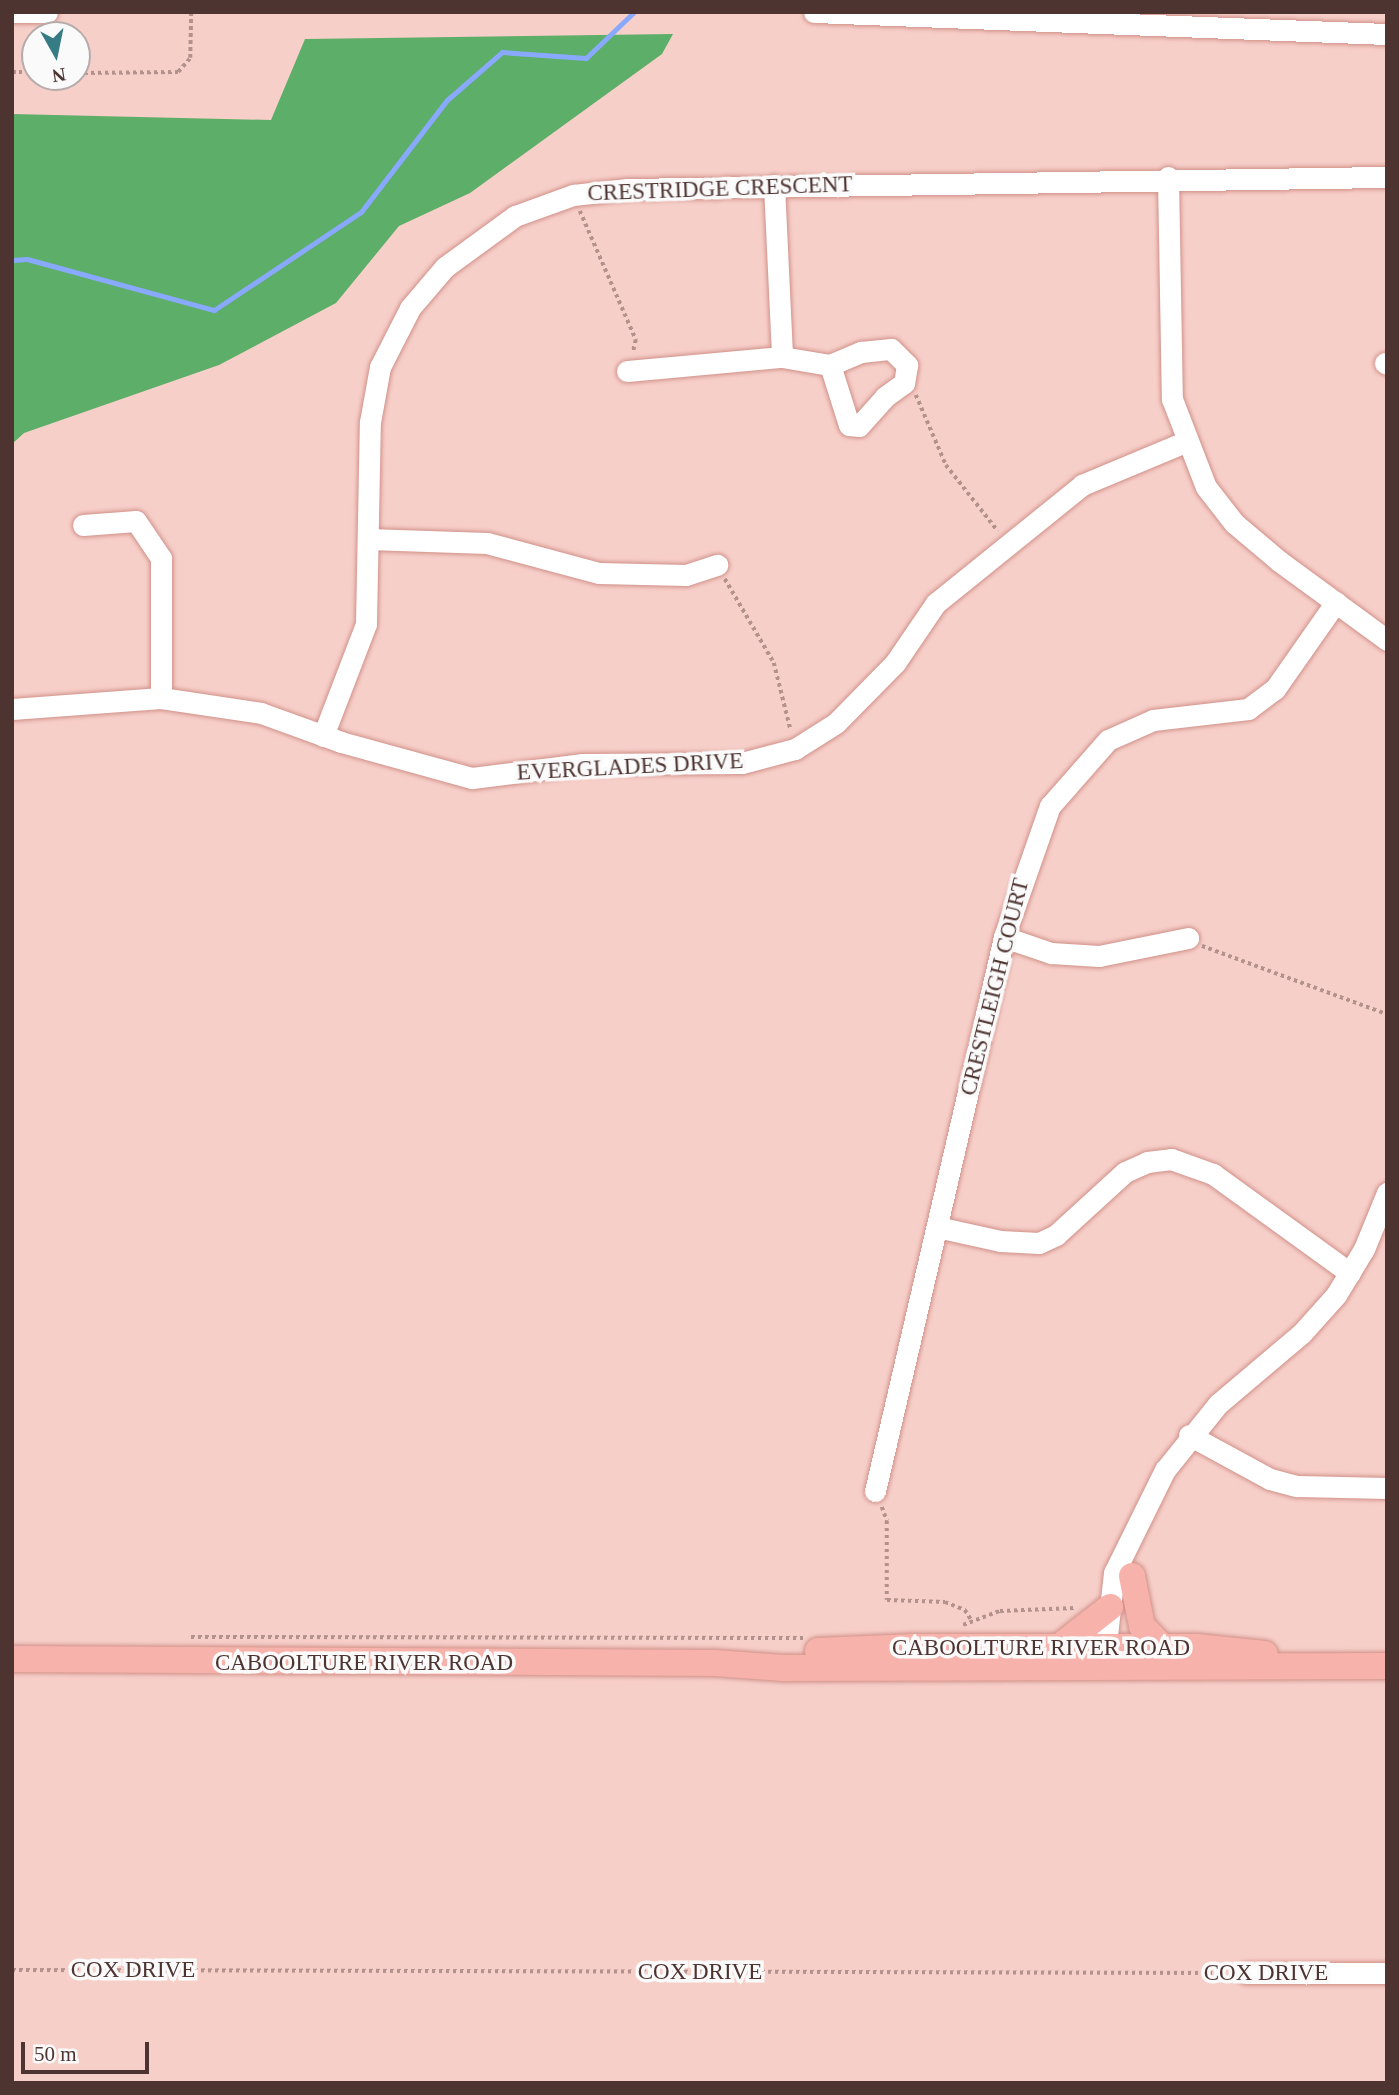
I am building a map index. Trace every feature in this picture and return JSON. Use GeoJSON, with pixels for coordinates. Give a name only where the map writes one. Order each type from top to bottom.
{"type":"FeatureCollection","features":[{"type":"Feature","properties":{"kind":"main road"},"geometry":{"type":"LineString","coordinates":[[1132,1576],[1142,1626],[1162,1647]]}},
{"type":"Feature","properties":{"kind":"main road"},"geometry":{"type":"LineString","coordinates":[[1059,1647],[1110,1607]]}},
{"type":"Feature","properties":{"kind":"main road","name":"CABOOLTURE RIVER ROAD"},"geometry":{"type":"LineString","coordinates":[[715,1663],[783,1653],[913,1647],[1059,1647],[1110,1658],[1162,1647],[1377,1666]]}},
{"type":"Feature","properties":{"kind":"main road","name":"CABOOLTURE RIVER ROAD"},"geometry":{"type":"LineString","coordinates":[[12,1659],[715,1663],[783,1668],[1110,1658],[1377,1666]]}},
{"type":"Feature","properties":{"kind":"street"},"geometry":{"type":"LineString","coordinates":[[12,12],[47,12]]}},
{"type":"Feature","properties":{"kind":"street"},"geometry":{"type":"LineString","coordinates":[[814,12],[1028,16],[1387,34]]}},
{"type":"Feature","properties":{"kind":"street"},"geometry":{"type":"LineString","coordinates":[[1168,177],[1172,399],[1185,442],[1206,487],[1234,523],[1387,640]]}},
{"type":"Feature","properties":{"kind":"street","name":"CRESTRIDGE CRESCENT"},"geometry":{"type":"LineString","coordinates":[[323,736],[366,624],[370,422],[380,368],[410,308],[445,267],[515,216],[573,195],[774,185],[1168,177],[1387,177]]}},
{"type":"Feature","properties":{"kind":"street"},"geometry":{"type":"LineString","coordinates":[[774,185],[782,357]]}},
{"type":"Feature","properties":{"kind":"street"},"geometry":{"type":"LineString","coordinates":[[627,371],[782,357],[830,365],[861,352],[891,349],[907,365],[904,383],[885,397],[859,426],[849,425],[830,365]]}},
{"type":"Feature","properties":{"kind":"street","name":"EVERGLADES DRIVE"},"geometry":{"type":"LineString","coordinates":[[12,709],[161,698],[261,713],[323,736],[472,778],[583,764],[742,763],[795,748],[836,723],[895,663],[936,603],[1082,485],[1185,442]]}},
{"type":"Feature","properties":{"kind":"street"},"geometry":{"type":"LineString","coordinates":[[83,525],[136,521],[160,558],[161,698]]}},
{"type":"Feature","properties":{"kind":"street"},"geometry":{"type":"LineString","coordinates":[[368,539],[487,543],[599,573],[686,575],[717,565]]}},
{"type":"Feature","properties":{"kind":"street","name":"CRESTLEIGH COURT"},"geometry":{"type":"LineString","coordinates":[[875,1492],[1004,937],[1050,806],[1108,740],[1153,720],[1248,709],[1275,689],[1336,602]]}},
{"type":"Feature","properties":{"kind":"street"},"geometry":{"type":"LineString","coordinates":[[1004,937],[1051,953],[1099,956],[1188,938]]}},
{"type":"Feature","properties":{"kind":"street"},"geometry":{"type":"LineString","coordinates":[[937,1227],[1000,1241],[1039,1243],[1056,1235],[1125,1172],[1147,1162],[1171,1159],[1213,1174],[1350,1273]]}},
{"type":"Feature","properties":{"kind":"street"},"geometry":{"type":"LineString","coordinates":[[1110,1658],[1110,1607],[1114,1573],[1134,1537],[1153,1491],[1189,1435],[1218,1404],[1301,1333],[1350,1273],[1387,1193]]}},
{"type":"Feature","properties":{"kind":"street"},"geometry":{"type":"LineString","coordinates":[[1189,1435],[1270,1479],[1297,1486],[1387,1488]]}},
{"type":"Feature","properties":{"kind":"street"},"geometry":{"type":"LineString","coordinates":[[1110,1658],[1132,1576],[1134,1537]]}},
{"type":"Feature","properties":{"kind":"street","name":"COX DRIVE"},"geometry":{"type":"LineString","coordinates":[[1245,1973],[1387,1973]]}},
{"type":"Feature","properties":{"kind":"path"},"geometry":{"type":"LineString","coordinates":[[91,73],[178,72],[190,58],[191,12]]}},
{"type":"Feature","properties":{"kind":"path"},"geometry":{"type":"LineString","coordinates":[[573,195],[636,340],[627,371]]}},
{"type":"Feature","properties":{"kind":"path"},"geometry":{"type":"LineString","coordinates":[[904,383],[917,396],[947,465],[1009,545]]}},
{"type":"Feature","properties":{"kind":"path"},"geometry":{"type":"LineString","coordinates":[[717,565],[775,663],[795,748]]}},
{"type":"Feature","properties":{"kind":"path"},"geometry":{"type":"LineString","coordinates":[[1188,938],[1222,957],[1387,1014]]}},
{"type":"Feature","properties":{"kind":"path"},"geometry":{"type":"LineString","coordinates":[[875,1492],[887,1521],[887,1600],[945,1602],[965,1610],[972,1621]]}},
{"type":"Feature","properties":{"kind":"path"},"geometry":{"type":"LineString","coordinates":[[953,1629],[1000,1611],[1081,1607]]}},
{"type":"Feature","properties":{"kind":"path"},"geometry":{"type":"LineString","coordinates":[[178,1637],[818,1638]]}},
{"type":"Feature","properties":{"kind":"path","name":"COX DRIVE"},"geometry":{"type":"LineString","coordinates":[[12,1970],[1245,1973]]}},
{"type":"Feature","properties":{"kind":"green space"},"geometry":{"type":"Polygon","coordinates":[[[673,34],[662,54],[470,193],[399,226],[336,303],[219,365],[24,433],[12,444],[12,114],[271,120],[305,39],[673,34]]]}},
{"type":"Feature","properties":{"kind":"waterway"},"geometry":{"type":"LineString","coordinates":[[12,260],[27,259],[214,310],[361,212],[447,100],[502,52],[586,58],[634,12]]}}]}
